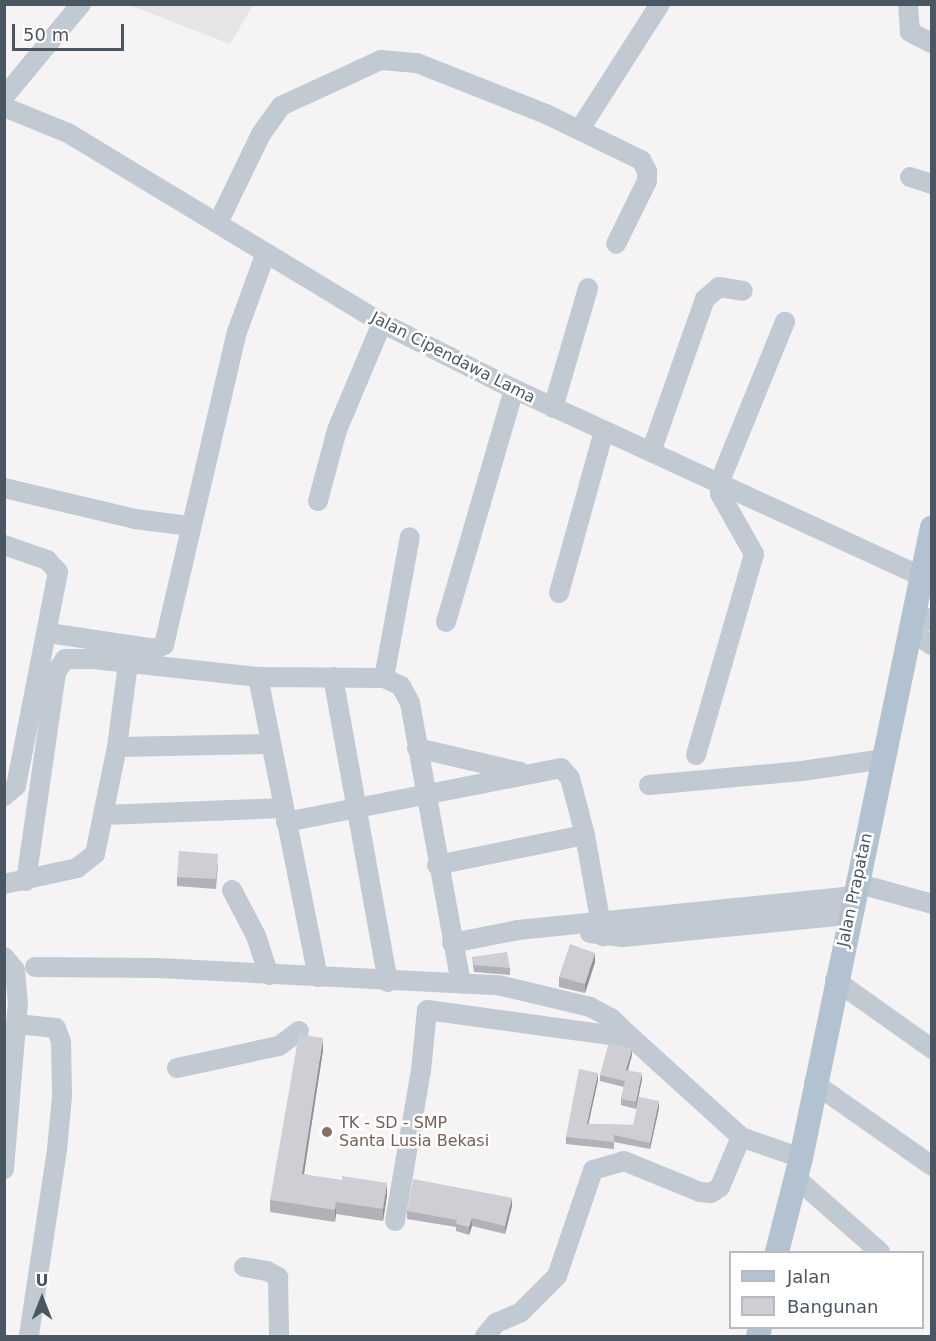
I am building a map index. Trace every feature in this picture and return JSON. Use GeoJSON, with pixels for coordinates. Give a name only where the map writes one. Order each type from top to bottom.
{"type":"FeatureCollection","features":[{"type":"Feature","properties":{"kind":"main road","name":"Jalan Prapatan"},"geometry":{"type":"LineString","coordinates":[[777,1251],[798,1168],[835,980],[884,759],[919,622],[920,576],[932,527]]}},
{"type":"Feature","properties":{"kind":"street"},"geometry":{"type":"LineString","coordinates":[[4,97],[81,4]]}},
{"type":"Feature","properties":{"kind":"street"},"geometry":{"type":"LineString","coordinates":[[580,129],[660,4]]}},
{"type":"Feature","properties":{"kind":"street"},"geometry":{"type":"LineString","coordinates":[[908,4],[910,32],[919,40],[932,43]]}},
{"type":"Feature","properties":{"kind":"street"},"geometry":{"type":"LineString","coordinates":[[218,223],[261,134],[281,106],[381,60],[417,63],[580,129],[628,152],[645,166],[644,188],[616,244]]}},
{"type":"Feature","properties":{"kind":"street","name":"Jalan Cipendawa Lama"},"geometry":{"type":"LineString","coordinates":[[4,106],[68,134],[218,223],[265,255],[382,323],[553,408],[720,481],[920,576]]}},
{"type":"Feature","properties":{"kind":"street"},"geometry":{"type":"LineString","coordinates":[[910,177],[932,183]]}},
{"type":"Feature","properties":{"kind":"street"},"geometry":{"type":"LineString","coordinates":[[49,633],[162,647],[237,332],[265,255]]}},
{"type":"Feature","properties":{"kind":"street"},"geometry":{"type":"LineString","coordinates":[[651,452],[705,299],[719,287],[743,291]]}},
{"type":"Feature","properties":{"kind":"street"},"geometry":{"type":"LineString","coordinates":[[553,408],[588,288]]}},
{"type":"Feature","properties":{"kind":"street"},"geometry":{"type":"LineString","coordinates":[[696,755],[754,554],[720,494],[720,481],[785,322]]}},
{"type":"Feature","properties":{"kind":"street"},"geometry":{"type":"LineString","coordinates":[[318,501],[337,430],[382,323]]}},
{"type":"Feature","properties":{"kind":"street"},"geometry":{"type":"LineString","coordinates":[[446,622],[514,389]]}},
{"type":"Feature","properties":{"kind":"street"},"geometry":{"type":"LineString","coordinates":[[559,593],[604,431]]}},
{"type":"Feature","properties":{"kind":"street"},"geometry":{"type":"LineString","coordinates":[[4,488],[135,519],[189,526]]}},
{"type":"Feature","properties":{"kind":"street"},"geometry":{"type":"LineString","coordinates":[[384,678],[410,537]]}},
{"type":"Feature","properties":{"kind":"street"},"geometry":{"type":"LineString","coordinates":[[4,545],[47,560],[58,569],[49,633],[16,786],[4,796]]}},
{"type":"Feature","properties":{"kind":"street"},"geometry":{"type":"LineString","coordinates":[[919,622],[932,645]]}},
{"type":"Feature","properties":{"kind":"street"},"geometry":{"type":"LineString","coordinates":[[26,881],[58,667],[65,659],[77,658],[258,677],[384,678],[400,686],[407,695],[437,865],[461,983]]}},
{"type":"Feature","properties":{"kind":"street"},"geometry":{"type":"LineString","coordinates":[[4,884],[77,868],[92,860],[98,845],[117,747],[128,663]]}},
{"type":"Feature","properties":{"kind":"street"},"geometry":{"type":"LineString","coordinates":[[258,677],[269,744],[318,977]]}},
{"type":"Feature","properties":{"kind":"street"},"geometry":{"type":"LineString","coordinates":[[333,677],[388,982]]}},
{"type":"Feature","properties":{"kind":"street"},"geometry":{"type":"LineString","coordinates":[[117,747],[269,744]]}},
{"type":"Feature","properties":{"kind":"street"},"geometry":{"type":"LineString","coordinates":[[417,748],[529,774]]}},
{"type":"Feature","properties":{"kind":"street"},"geometry":{"type":"LineString","coordinates":[[649,784],[802,771],[884,759]]}},
{"type":"Feature","properties":{"kind":"street"},"geometry":{"type":"LineString","coordinates":[[103,815],[284,815],[357,809],[556,768],[567,771],[585,835],[602,929]]}},
{"type":"Feature","properties":{"kind":"street"},"geometry":{"type":"LineString","coordinates":[[437,865],[585,835]]}},
{"type":"Feature","properties":{"kind":"street"},"geometry":{"type":"LineString","coordinates":[[232,890],[256,936],[269,975]]}},
{"type":"Feature","properties":{"kind":"street"},"geometry":{"type":"LineString","coordinates":[[452,943],[518,930],[571,927],[602,929],[720,920],[853,898],[932,904]]}},
{"type":"Feature","properties":{"kind":"street"},"geometry":{"type":"LineString","coordinates":[[4,957],[15,970],[11,1001],[16,1024],[4,1169]]}},
{"type":"Feature","properties":{"kind":"street"},"geometry":{"type":"LineString","coordinates":[[35,967],[158,968],[388,982],[461,983],[525,989],[574,1002],[611,1018],[741,1137],[798,1168],[879,1251]]}},
{"type":"Feature","properties":{"kind":"street"},"geometry":{"type":"LineString","coordinates":[[835,980],[932,1049]]}},
{"type":"Feature","properties":{"kind":"street"},"geometry":{"type":"LineString","coordinates":[[395,1221],[421,1071],[427,1010],[632,1038]]}},
{"type":"Feature","properties":{"kind":"street"},"geometry":{"type":"LineString","coordinates":[[16,1024],[56,1028],[61,1042],[62,1096],[57,1150],[29,1336]]}},
{"type":"Feature","properties":{"kind":"street"},"geometry":{"type":"LineString","coordinates":[[177,1068],[279,1046],[299,1030]]}},
{"type":"Feature","properties":{"kind":"street"},"geometry":{"type":"LineString","coordinates":[[814,1083],[932,1166]]}},
{"type":"Feature","properties":{"kind":"street"},"geometry":{"type":"LineString","coordinates":[[485,1336],[496,1323],[520,1313],[557,1276],[593,1170],[624,1161],[700,1192],[711,1192],[720,1187],[741,1137]]}},
{"type":"Feature","properties":{"kind":"street"},"geometry":{"type":"LineString","coordinates":[[244,1267],[267,1271],[278,1277],[279,1336]]}},
{"type":"Feature","properties":{"kind":"shaded area"},"geometry":{"type":"Polygon","coordinates":[[[129,5],[253,5],[230,44],[129,5]]]}},
{"type":"Feature","properties":{"kind":"building"},"geometry":{"type":"Polygon","coordinates":[[[179,851],[218,854],[216,879],[177,877],[179,851]]]}},
{"type":"Feature","properties":{"kind":"building"},"geometry":{"type":"Polygon","coordinates":[[[570,944],[595,953],[585,984],[559,977],[570,944]]]}},
{"type":"Feature","properties":{"kind":"building"},"geometry":{"type":"Polygon","coordinates":[[[507,952],[510,968],[474,965],[472,957],[507,952]]]}},
{"type":"Feature","properties":{"kind":"building"},"geometry":{"type":"Polygon","coordinates":[[[299,1034],[323,1038],[302,1174],[342,1180],[342,1176],[387,1183],[383,1209],[336,1202],[335,1210],[270,1200],[299,1034]]]}},
{"type":"Feature","properties":{"kind":"building"},"geometry":{"type":"Polygon","coordinates":[[[609,1042],[632,1049],[626,1070],[642,1073],[636,1102],[621,1099],[625,1081],[600,1075],[609,1042]]]}},
{"type":"Feature","properties":{"kind":"building"},"geometry":{"type":"Polygon","coordinates":[[[579,1069],[598,1073],[587,1124],[633,1125],[639,1097],[659,1101],[650,1143],[614,1135],[614,1142],[566,1137],[579,1069]]]}},
{"type":"Feature","properties":{"kind":"building"},"geometry":{"type":"Polygon","coordinates":[[[413,1179],[512,1198],[505,1226],[472,1218],[469,1227],[456,1224],[457,1220],[407,1211],[413,1179]]]}},
{"type":"Feature","properties":{"kind":"place","name":"TK - SD - SMP Santa Lusia Bekasi"},"geometry":{"type":"Point","coordinates":[327,1132]}}]}
